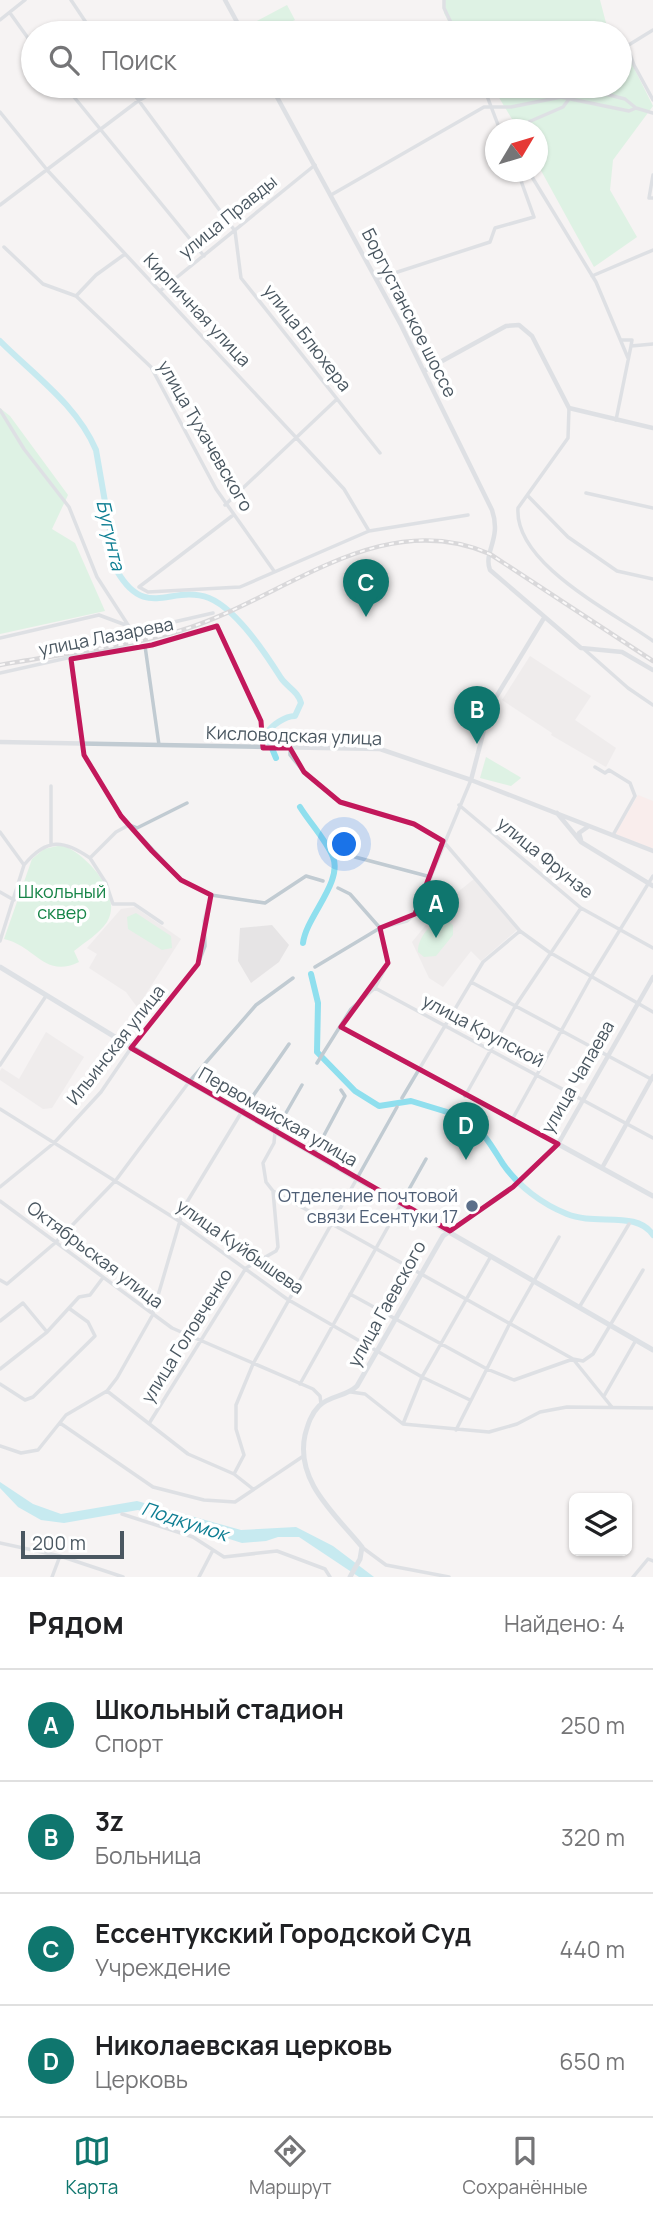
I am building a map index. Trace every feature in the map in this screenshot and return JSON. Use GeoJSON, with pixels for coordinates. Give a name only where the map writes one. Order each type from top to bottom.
{"type":"FeatureCollection","features":[{"type":"Feature","properties":{"kind":"main road","name":"Первомайская улица"},"geometry":{"type":"LineString","coordinates":[[0,967],[131,1048],[653,1350]]}},
{"type":"Feature","properties":{"kind":"main road"},"geometry":{"type":"LineString","coordinates":[[558,1144],[653,1196]]}},
{"type":"Feature","properties":{"kind":"main road","name":"улица Чапаева"},"geometry":{"type":"LineString","coordinates":[[450,1231],[513,1187],[558,1144]]}},
{"type":"Feature","properties":{"kind":"main road","name":"улица Гаевского"},"geometry":{"type":"LineString","coordinates":[[321,1404],[351,1392],[397,1318],[440,1240],[450,1231]]}},
{"type":"Feature","properties":{"kind":"main road"},"geometry":{"type":"LineString","coordinates":[[321,1404],[309,1423],[302,1457],[314,1488],[362,1547],[360,1559],[350,1577]]}},
{"type":"Feature","properties":{"kind":"street"},"geometry":{"type":"LineString","coordinates":[[0,20],[25,0]]}},
{"type":"Feature","properties":{"kind":"street"},"geometry":{"type":"LineString","coordinates":[[71,0],[85,21]]}},
{"type":"Feature","properties":{"kind":"street"},"geometry":{"type":"LineString","coordinates":[[225,0],[236,21]]}},
{"type":"Feature","properties":{"kind":"street"},"geometry":{"type":"LineString","coordinates":[[444,0],[444,8],[451,21]]}},
{"type":"Feature","properties":{"kind":"street"},"geometry":{"type":"LineString","coordinates":[[10,13],[21,28]]}},
{"type":"Feature","properties":{"kind":"street"},"geometry":{"type":"LineString","coordinates":[[632,43],[653,30]]}},
{"type":"Feature","properties":{"kind":"street"},"geometry":{"type":"LineString","coordinates":[[632,59],[653,100]]}},
{"type":"Feature","properties":{"kind":"street"},"geometry":{"type":"LineString","coordinates":[[75,98],[204,256]]}},
{"type":"Feature","properties":{"kind":"street"},"geometry":{"type":"LineString","coordinates":[[136,98],[234,231]]}},
{"type":"Feature","properties":{"kind":"street"},"geometry":{"type":"LineString","coordinates":[[0,205],[143,98]]}},
{"type":"Feature","properties":{"kind":"street","name":"Боргустанское шоссе"},"geometry":{"type":"LineString","coordinates":[[278,98],[424,371],[494,517],[496,536],[487,560],[490,570],[544,618]]}},
{"type":"Feature","properties":{"kind":"street"},"geometry":{"type":"LineString","coordinates":[[490,98],[496,119]]}},
{"type":"Feature","properties":{"kind":"street"},"geometry":{"type":"LineString","coordinates":[[331,195],[491,106],[511,107],[556,98]]}},
{"type":"Feature","properties":{"kind":"street"},"geometry":{"type":"LineString","coordinates":[[565,98],[629,111],[636,108]]}},
{"type":"Feature","properties":{"kind":"street"},"geometry":{"type":"LineString","coordinates":[[621,98],[636,108],[653,113]]}},
{"type":"Feature","properties":{"kind":"street"},"geometry":{"type":"LineString","coordinates":[[535,119],[563,107],[569,99]]}},
{"type":"Feature","properties":{"kind":"street","name":"Кирпичная улица"},"geometry":{"type":"LineString","coordinates":[[0,112],[48,171],[344,489],[369,531]]}},
{"type":"Feature","properties":{"kind":"street","name":"улица Правды"},"geometry":{"type":"LineString","coordinates":[[160,291],[315,166]]}},
{"type":"Feature","properties":{"kind":"street"},"geometry":{"type":"LineString","coordinates":[[653,175],[649,198],[653,198]]}},
{"type":"Feature","properties":{"kind":"street"},"geometry":{"type":"LineString","coordinates":[[376,279],[490,242],[495,228],[534,217],[521,182]]}},
{"type":"Feature","properties":{"kind":"street"},"geometry":{"type":"LineString","coordinates":[[535,182],[592,275],[628,358]]}},
{"type":"Feature","properties":{"kind":"street","name":"улица Блюхера"},"geometry":{"type":"LineString","coordinates":[[234,231],[241,278],[380,453]]}},
{"type":"Feature","properties":{"kind":"street","name":"улица Тухачевского"},"geometry":{"type":"LineString","coordinates":[[4,247],[43,285],[76,296],[152,367],[189,443],[225,505],[275,572]]}},
{"type":"Feature","properties":{"kind":"street"},"geometry":{"type":"LineString","coordinates":[[592,275],[653,250]]}},
{"type":"Feature","properties":{"kind":"street"},"geometry":{"type":"LineString","coordinates":[[76,296],[96,275],[125,254]]}},
{"type":"Feature","properties":{"kind":"street"},"geometry":{"type":"LineString","coordinates":[[424,371],[506,326],[519,325],[532,336],[569,408],[568,438],[518,508],[517,517],[532,552],[582,593],[653,641]]}},
{"type":"Feature","properties":{"kind":"street"},"geometry":{"type":"LineString","coordinates":[[616,420],[632,340],[621,340]]}},
{"type":"Feature","properties":{"kind":"street"},"geometry":{"type":"LineString","coordinates":[[631,346],[653,344]]}},
{"type":"Feature","properties":{"kind":"street"},"geometry":{"type":"LineString","coordinates":[[225,505],[298,439],[337,399]]}},
{"type":"Feature","properties":{"kind":"street"},"geometry":{"type":"LineString","coordinates":[[569,408],[653,428]]}},
{"type":"Feature","properties":{"kind":"street"},"geometry":{"type":"LineString","coordinates":[[0,410],[24,449],[69,507],[97,577],[130,628]]}},
{"type":"Feature","properties":{"kind":"street"},"geometry":{"type":"LineString","coordinates":[[586,493],[653,508]]}},
{"type":"Feature","properties":{"kind":"street"},"geometry":{"type":"LineString","coordinates":[[528,496],[568,537],[617,571],[653,579]]}},
{"type":"Feature","properties":{"kind":"street"},"geometry":{"type":"LineString","coordinates":[[232,516],[139,587],[148,592],[240,587],[369,531],[468,514]]}},
{"type":"Feature","properties":{"kind":"street"},"geometry":{"type":"LineString","coordinates":[[0,638],[99,615],[130,628],[152,628],[213,613]]}},
{"type":"Feature","properties":{"kind":"street"},"geometry":{"type":"LineString","coordinates":[[315,967],[380,928],[407,921],[415,914],[443,841],[471,780],[490,707],[544,618],[628,688],[653,705]]}},
{"type":"Feature","properties":{"kind":"street","name":"улица Лазарева"},"geometry":{"type":"LineString","coordinates":[[0,673],[94,652],[145,646],[216,626],[261,721],[263,748]]}},
{"type":"Feature","properties":{"kind":"street"},"geometry":{"type":"LineString","coordinates":[[145,646],[155,699],[159,747]]}},
{"type":"Feature","properties":{"kind":"street"},"geometry":{"type":"LineString","coordinates":[[585,650],[622,652],[653,670]]}},
{"type":"Feature","properties":{"kind":"street"},"geometry":{"type":"LineString","coordinates":[[71,659],[81,745],[108,796],[129,825],[181,880],[211,895],[265,903],[306,876],[323,881]]}},
{"type":"Feature","properties":{"kind":"street","name":"Кисловодская улица"},"geometry":{"type":"LineString","coordinates":[[0,742],[380,749],[471,780],[653,851]]}},
{"type":"Feature","properties":{"kind":"street"},"geometry":{"type":"LineString","coordinates":[[290,748],[290,755],[304,772],[340,802],[414,824],[443,841],[520,931],[549,953],[653,1012]]}},
{"type":"Feature","properties":{"kind":"street"},"geometry":{"type":"LineString","coordinates":[[595,767],[605,773],[610,770],[631,783],[635,796],[612,835]]}},
{"type":"Feature","properties":{"kind":"street"},"geometry":{"type":"LineString","coordinates":[[51,786],[51,845]]}},
{"type":"Feature","properties":{"kind":"street"},"geometry":{"type":"LineString","coordinates":[[90,858],[116,832],[129,825],[137,828],[187,803]]}},
{"type":"Feature","properties":{"kind":"street","name":"улица Фрунзе"},"geometry":{"type":"LineString","coordinates":[[459,805],[581,908],[653,948]]}},
{"type":"Feature","properties":{"kind":"street"},"geometry":{"type":"LineString","coordinates":[[557,813],[581,842],[651,884]]}},
{"type":"Feature","properties":{"kind":"street"},"geometry":{"type":"LineString","coordinates":[[581,842],[579,834],[590,826]]}},
{"type":"Feature","properties":{"kind":"street"},"geometry":{"type":"LineString","coordinates":[[0,832],[24,865]]}},
{"type":"Feature","properties":{"kind":"street"},"geometry":{"type":"LineString","coordinates":[[0,941],[24,865],[36,853],[51,845],[67,844],[90,858],[106,883],[113,904],[134,904],[162,923]]}},
{"type":"Feature","properties":{"kind":"street"},"geometry":{"type":"LineString","coordinates":[[355,857],[430,877]]}},
{"type":"Feature","properties":{"kind":"street"},"geometry":{"type":"LineString","coordinates":[[513,1118],[591,977],[651,884],[653,876]]}},
{"type":"Feature","properties":{"kind":"street"},"geometry":{"type":"LineString","coordinates":[[317,1062],[351,1009],[375,988],[388,962],[380,928],[350,894],[338,888]]}},
{"type":"Feature","properties":{"kind":"street"},"geometry":{"type":"LineString","coordinates":[[0,892],[13,900]]}},
{"type":"Feature","properties":{"kind":"street","name":"Ильинская улица"},"geometry":{"type":"LineString","coordinates":[[0,1187],[54,1143],[101,1091],[131,1048],[198,964],[205,946],[204,921],[211,895]]}},
{"type":"Feature","properties":{"kind":"street"},"geometry":{"type":"LineString","coordinates":[[465,1096],[516,1005],[581,908]]}},
{"type":"Feature","properties":{"kind":"street"},"geometry":{"type":"LineString","coordinates":[[402,1098],[483,962],[520,931]]}},
{"type":"Feature","properties":{"kind":"street","name":"улица Чапаева"},"geometry":{"type":"LineString","coordinates":[[558,1144],[653,977]]}},
{"type":"Feature","properties":{"kind":"street"},"geometry":{"type":"LineString","coordinates":[[0,1279],[7,1284],[55,1243],[116,1180],[189,1082],[256,1005],[293,978]]}},
{"type":"Feature","properties":{"kind":"street"},"geometry":{"type":"LineString","coordinates":[[471,982],[652,1078],[603,1168]]}},
{"type":"Feature","properties":{"kind":"street","name":"улица Крупской"},"geometry":{"type":"LineString","coordinates":[[375,988],[653,1138]]}},
{"type":"Feature","properties":{"kind":"street"},"geometry":{"type":"LineString","coordinates":[[0,1065],[46,996]]}},
{"type":"Feature","properties":{"kind":"street"},"geometry":{"type":"LineString","coordinates":[[341,1027],[416,1071],[513,1118],[558,1144]]}},
{"type":"Feature","properties":{"kind":"street"},"geometry":{"type":"LineString","coordinates":[[0,1446],[31,1453],[44,1446],[66,1415],[107,1391],[152,1316],[184,1207],[242,1113],[289,1044]]}},
{"type":"Feature","properties":{"kind":"street","name":"улица Головченко"},"geometry":{"type":"LineString","coordinates":[[149,1422],[202,1342],[246,1268],[278,1247],[273,1191],[266,1182],[264,1163],[274,1143],[275,1132],[302,1085]]}},
{"type":"Feature","properties":{"kind":"street"},"geometry":{"type":"LineString","coordinates":[[314,1154],[345,1096],[341,1090]]}},
{"type":"Feature","properties":{"kind":"street"},"geometry":{"type":"LineString","coordinates":[[234,1474],[244,1455],[236,1429],[236,1405],[253,1364],[287,1299],[397,1107]]}},
{"type":"Feature","properties":{"kind":"street","name":"улица Куйбышева"},"geometry":{"type":"LineString","coordinates":[[0,1109],[179,1221],[287,1299],[422,1377],[470,1400]]}},
{"type":"Feature","properties":{"kind":"street"},"geometry":{"type":"LineString","coordinates":[[300,1384],[426,1159]]}},
{"type":"Feature","properties":{"kind":"street"},"geometry":{"type":"LineString","coordinates":[[273,1191],[573,1359],[583,1361],[593,1354],[643,1270]]}},
{"type":"Feature","properties":{"kind":"street","name":"Октябрьская улица"},"geometry":{"type":"LineString","coordinates":[[0,1201],[152,1316],[202,1342],[300,1384],[320,1395],[321,1404]]}},
{"type":"Feature","properties":{"kind":"street"},"geometry":{"type":"LineString","coordinates":[[580,1306],[629,1224]]}},
{"type":"Feature","properties":{"kind":"street"},"geometry":{"type":"LineString","coordinates":[[456,1430],[509,1325],[559,1237]]}},
{"type":"Feature","properties":{"kind":"street"},"geometry":{"type":"LineString","coordinates":[[403,1424],[439,1343],[491,1256]]}},
{"type":"Feature","properties":{"kind":"street"},"geometry":{"type":"LineString","coordinates":[[0,1369],[47,1332],[79,1297],[90,1295],[102,1279]]}},
{"type":"Feature","properties":{"kind":"street"},"geometry":{"type":"LineString","coordinates":[[350,1294],[487,1369],[514,1380],[573,1359]]}},
{"type":"Feature","properties":{"kind":"street"},"geometry":{"type":"LineString","coordinates":[[0,1321],[23,1303],[47,1332]]}},
{"type":"Feature","properties":{"kind":"street"},"geometry":{"type":"LineString","coordinates":[[0,1384],[25,1399],[33,1397],[95,1336],[88,1322],[70,1309]]}},
{"type":"Feature","properties":{"kind":"street"},"geometry":{"type":"LineString","coordinates":[[604,1396],[636,1340]]}},
{"type":"Feature","properties":{"kind":"street"},"geometry":{"type":"LineString","coordinates":[[573,1359],[611,1406]]}},
{"type":"Feature","properties":{"kind":"street"},"geometry":{"type":"LineString","coordinates":[[107,1391],[188,1454],[234,1474],[253,1489]]}},
{"type":"Feature","properties":{"kind":"street"},"geometry":{"type":"LineString","coordinates":[[351,1392],[365,1394],[403,1424],[489,1432],[517,1424],[540,1412],[611,1406],[653,1408]]}},
{"type":"Feature","properties":{"kind":"street"},"geometry":{"type":"LineString","coordinates":[[60,1423],[153,1487],[204,1500],[235,1502],[302,1457]]}},
{"type":"Feature","properties":{"kind":"street"},"geometry":{"type":"LineString","coordinates":[[122,1514],[194,1537],[224,1557],[277,1551],[325,1569],[330,1577]]}},
{"type":"Feature","properties":{"kind":"street"},"geometry":{"type":"LineString","coordinates":[[0,1543],[60,1556],[123,1577]]}},
{"type":"Feature","properties":{"kind":"street"},"geometry":{"type":"LineString","coordinates":[[362,1547],[386,1565],[449,1577]]}},
{"type":"Feature","properties":{"kind":"street"},"geometry":{"type":"LineString","coordinates":[[200,1577],[214,1550]]}},
{"type":"Feature","properties":{"kind":"street"},"geometry":{"type":"LineString","coordinates":[[52,1577],[60,1556]]}},
{"type":"Feature","properties":{"kind":"street"},"geometry":{"type":"LineString","coordinates":[[633,1577],[648,1559],[653,1561]]}},
{"type":"Feature","properties":{"kind":"highlighted area"},"geometry":{"type":"Polygon","coordinates":[[[217,626],[261,721],[263,748],[290,748],[304,772],[340,802],[414,824],[443,841],[415,914],[380,928],[388,963],[341,1027],[558,1144],[513,1187],[450,1231],[131,1048],[198,964],[211,895],[181,880],[152,851],[121,816],[84,755],[71,659],[152,645],[217,626]]]}},
{"type":"Feature","properties":{"kind":"shaded area"},"geometry":{"type":"Polygon","coordinates":[[[530,656],[591,696],[575,720],[616,748],[606,767],[551,735],[552,733],[502,700],[530,656]]]}},
{"type":"Feature","properties":{"kind":"shaded area"},"geometry":{"type":"Polygon","coordinates":[[[638,795],[653,801],[653,849],[615,834],[638,795]]]}},
{"type":"Feature","properties":{"kind":"shaded area"},"geometry":{"type":"Polygon","coordinates":[[[474,879],[517,930],[481,961],[471,951],[443,987],[429,978],[412,942],[443,904],[474,879]]]}},
{"type":"Feature","properties":{"kind":"shaded area"},"geometry":{"type":"Polygon","coordinates":[[[135,907],[181,939],[144,997],[144,1004],[137,1007],[126,992],[89,968],[97,954],[87,948],[121,909],[135,907]]]}},
{"type":"Feature","properties":{"kind":"shaded area"},"geometry":{"type":"Polygon","coordinates":[[[272,925],[289,945],[279,962],[251,983],[238,961],[240,928],[272,925]]]}},
{"type":"Feature","properties":{"kind":"shaded area"},"geometry":{"type":"Polygon","coordinates":[[[46,1032],[84,1057],[52,1108],[43,1109],[0,1080],[0,1071],[2,1068],[19,1079],[46,1032]]]}},
{"type":"Feature","properties":{"kind":"green space"},"geometry":{"type":"Polygon","coordinates":[[[443,0],[600,0],[605,21],[448,21],[443,0]]]}},
{"type":"Feature","properties":{"kind":"green space"},"geometry":{"type":"Polygon","coordinates":[[[287,5],[295,20],[293,21],[257,21],[287,5]]]}},
{"type":"Feature","properties":{"kind":"green space"},"geometry":{"type":"Polygon","coordinates":[[[632,64],[653,106],[613,160],[610,190],[637,237],[594,267],[547,182],[548,119],[512,119],[499,98],[632,98],[632,64]]]}},
{"type":"Feature","properties":{"kind":"green space"},"geometry":{"type":"Polygon","coordinates":[[[0,408],[10,416],[68,495],[52,529],[75,543],[105,611],[0,634],[0,408]]]}},
{"type":"Feature","properties":{"kind":"green space"},"geometry":{"type":"Polygon","coordinates":[[[486,757],[521,778],[511,786],[480,778],[486,757]]]}},
{"type":"Feature","properties":{"kind":"green space","name":"Школьный сквер"},"geometry":{"type":"Polygon","coordinates":[[[62,845],[81,856],[100,876],[110,899],[111,911],[104,926],[74,951],[79,962],[57,967],[4,939],[32,859],[44,849],[62,845]]]}},
{"type":"Feature","properties":{"kind":"green space"},"geometry":{"type":"Polygon","coordinates":[[[136,913],[171,936],[172,948],[162,950],[128,929],[127,917],[136,913]]]}},
{"type":"Feature","properties":{"kind":"green space"},"geometry":{"type":"Polygon","coordinates":[[[444,918],[453,925],[453,935],[436,956],[424,957],[418,952],[423,936],[430,926],[444,918]]]}},
{"type":"Feature","properties":{"kind":"water","name":"Подкумок"},"geometry":{"type":"Polygon","coordinates":[[[0,1482],[33,1504],[61,1514],[137,1501],[241,1530],[296,1527],[333,1546],[374,1577],[359,1577],[299,1537],[278,1537],[242,1543],[138,1510],[64,1523],[41,1520],[18,1507],[0,1488],[0,1482]]]}},
{"type":"Feature","properties":{"kind":"waterway","name":"Бугунта"},"geometry":{"type":"LineString","coordinates":[[0,341],[66,405],[88,434],[96,450],[117,571],[128,586],[149,598],[195,595],[209,598],[219,604],[250,633],[281,678],[298,695],[301,703],[295,716],[279,722],[266,734],[276,758]]}},
{"type":"Feature","properties":{"kind":"waterway","name":"Бугунта"},"geometry":{"type":"LineString","coordinates":[[300,807],[326,844],[335,867],[329,888],[310,922],[303,943]]}},
{"type":"Feature","properties":{"kind":"waterway","name":"Бугунта"},"geometry":{"type":"LineString","coordinates":[[311,974],[318,1003],[317,1052],[355,1091],[379,1106],[411,1101],[457,1115],[461,1125],[469,1122],[480,1131],[516,1180],[549,1205],[578,1217],[637,1223],[646,1227],[653,1235]]}},
{"type":"Feature","properties":{"kind":"railway"},"geometry":{"type":"LineString","coordinates":[[0,665],[112,646],[179,631],[217,617],[331,563],[370,549],[409,541],[449,542],[490,554],[653,661]]}},
{"type":"Feature","properties":{"kind":"place","name":"Ессентукский Городской Суд"},"geometry":{"type":"Point","coordinates":[366,617]}},
{"type":"Feature","properties":{"kind":"place","name":"3z"},"geometry":{"type":"Point","coordinates":[477,744]}},
{"type":"Feature","properties":{"kind":"place","name":"Школьный стадион"},"geometry":{"type":"Point","coordinates":[436,938]}},
{"type":"Feature","properties":{"kind":"place","name":"Николаевская церковь"},"geometry":{"type":"Point","coordinates":[466,1160]}},
{"type":"Feature","properties":{"kind":"place","name":"Отделение почтовой связи Есентуки 17"},"geometry":{"type":"Point","coordinates":[472,1206]}}]}
